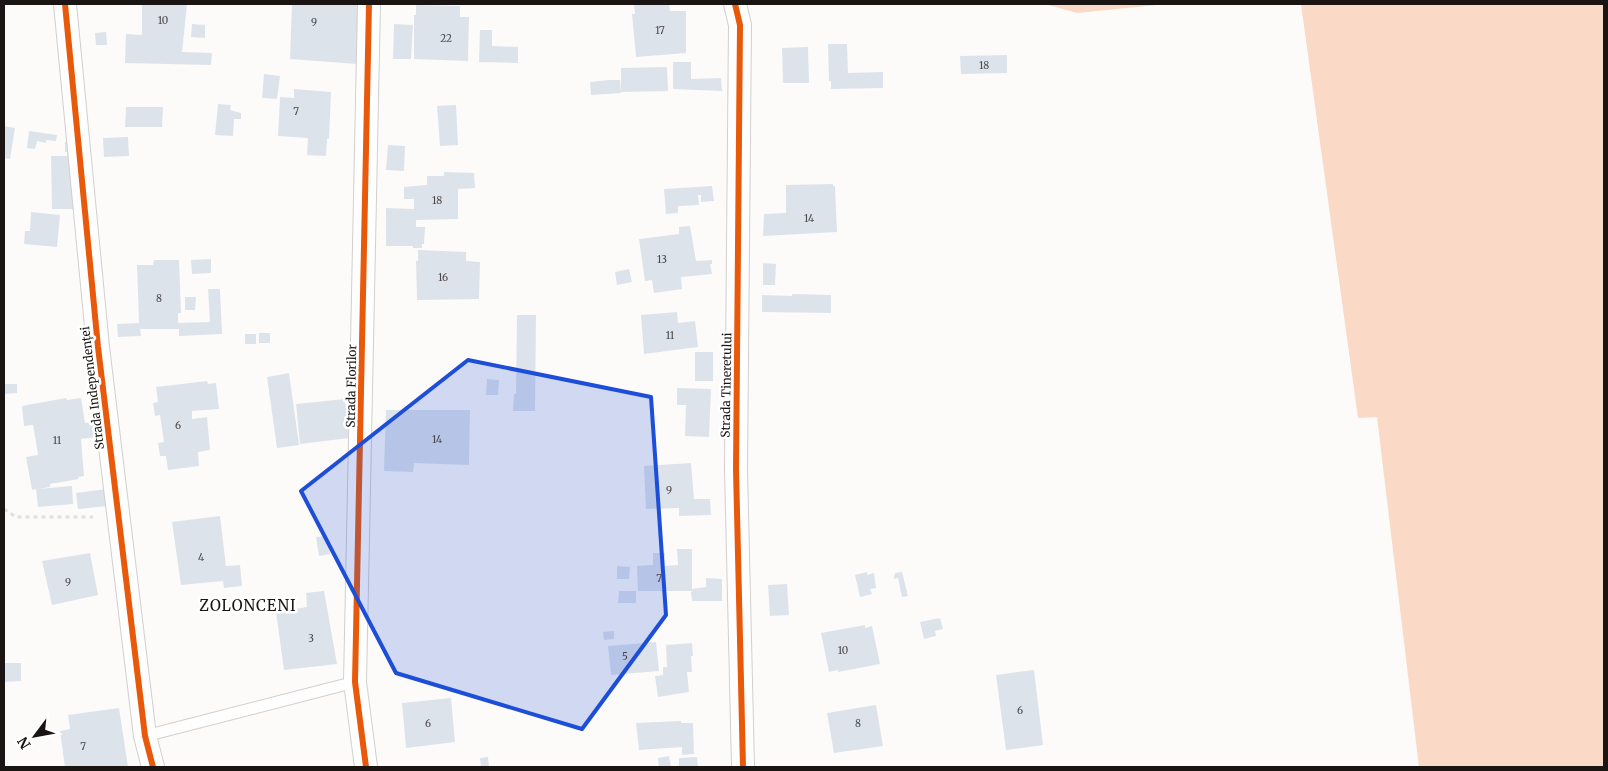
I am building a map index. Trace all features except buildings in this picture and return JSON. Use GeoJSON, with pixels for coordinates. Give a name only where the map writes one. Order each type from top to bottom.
{"type":"FeatureCollection","features":[{"type":"Feature","properties":{"kind":"street","name":"Strada Independenței"},"geometry":{"type":"LineString","coordinates":[[65,4],[98,347],[145,736],[153,767]]}},
{"type":"Feature","properties":{"kind":"street","name":"Strada Florilor"},"geometry":{"type":"LineString","coordinates":[[366,767],[355,682],[369,4]]}},
{"type":"Feature","properties":{"kind":"street","name":"Strada Tineretului"},"geometry":{"type":"LineString","coordinates":[[735,4],[740,25],[736,469],[743,767]]}},
{"type":"Feature","properties":{"kind":"lane"},"geometry":{"type":"LineString","coordinates":[[145,736],[355,682]]}},
{"type":"Feature","properties":{"kind":"path"},"geometry":{"type":"LineString","coordinates":[[4,509],[16,517],[118,517]]}},
{"type":"Feature","properties":{"kind":"highlighted area"},"geometry":{"type":"Polygon","coordinates":[[[468,360],[651,397],[666,615],[582,729],[396,673],[301,491],[468,360]]]}},
{"type":"Feature","properties":{"kind":"shaded area"},"geometry":{"type":"Polygon","coordinates":[[[1045,4],[1167,4],[1077,13],[1045,4]]]}},
{"type":"Feature","properties":{"kind":"shaded area"},"geometry":{"type":"Polygon","coordinates":[[[1301,4],[1604,4],[1604,767],[1419,767],[1377,417],[1358,418],[1301,4]]]}},
{"type":"Feature","properties":{"kind":"cycle path"},"geometry":{"type":"LineString","coordinates":[[65,4],[98,347],[145,736],[153,767]]}},
{"type":"Feature","properties":{"kind":"cycle path"},"geometry":{"type":"LineString","coordinates":[[366,767],[355,682],[369,4]]}},
{"type":"Feature","properties":{"kind":"cycle path"},"geometry":{"type":"LineString","coordinates":[[735,4],[740,25],[736,469],[743,767]]}},
{"type":"Feature","properties":{"kind":"district","name":"ZOLONCENI"},"geometry":{"type":"Point","coordinates":[248,605]}}]}
